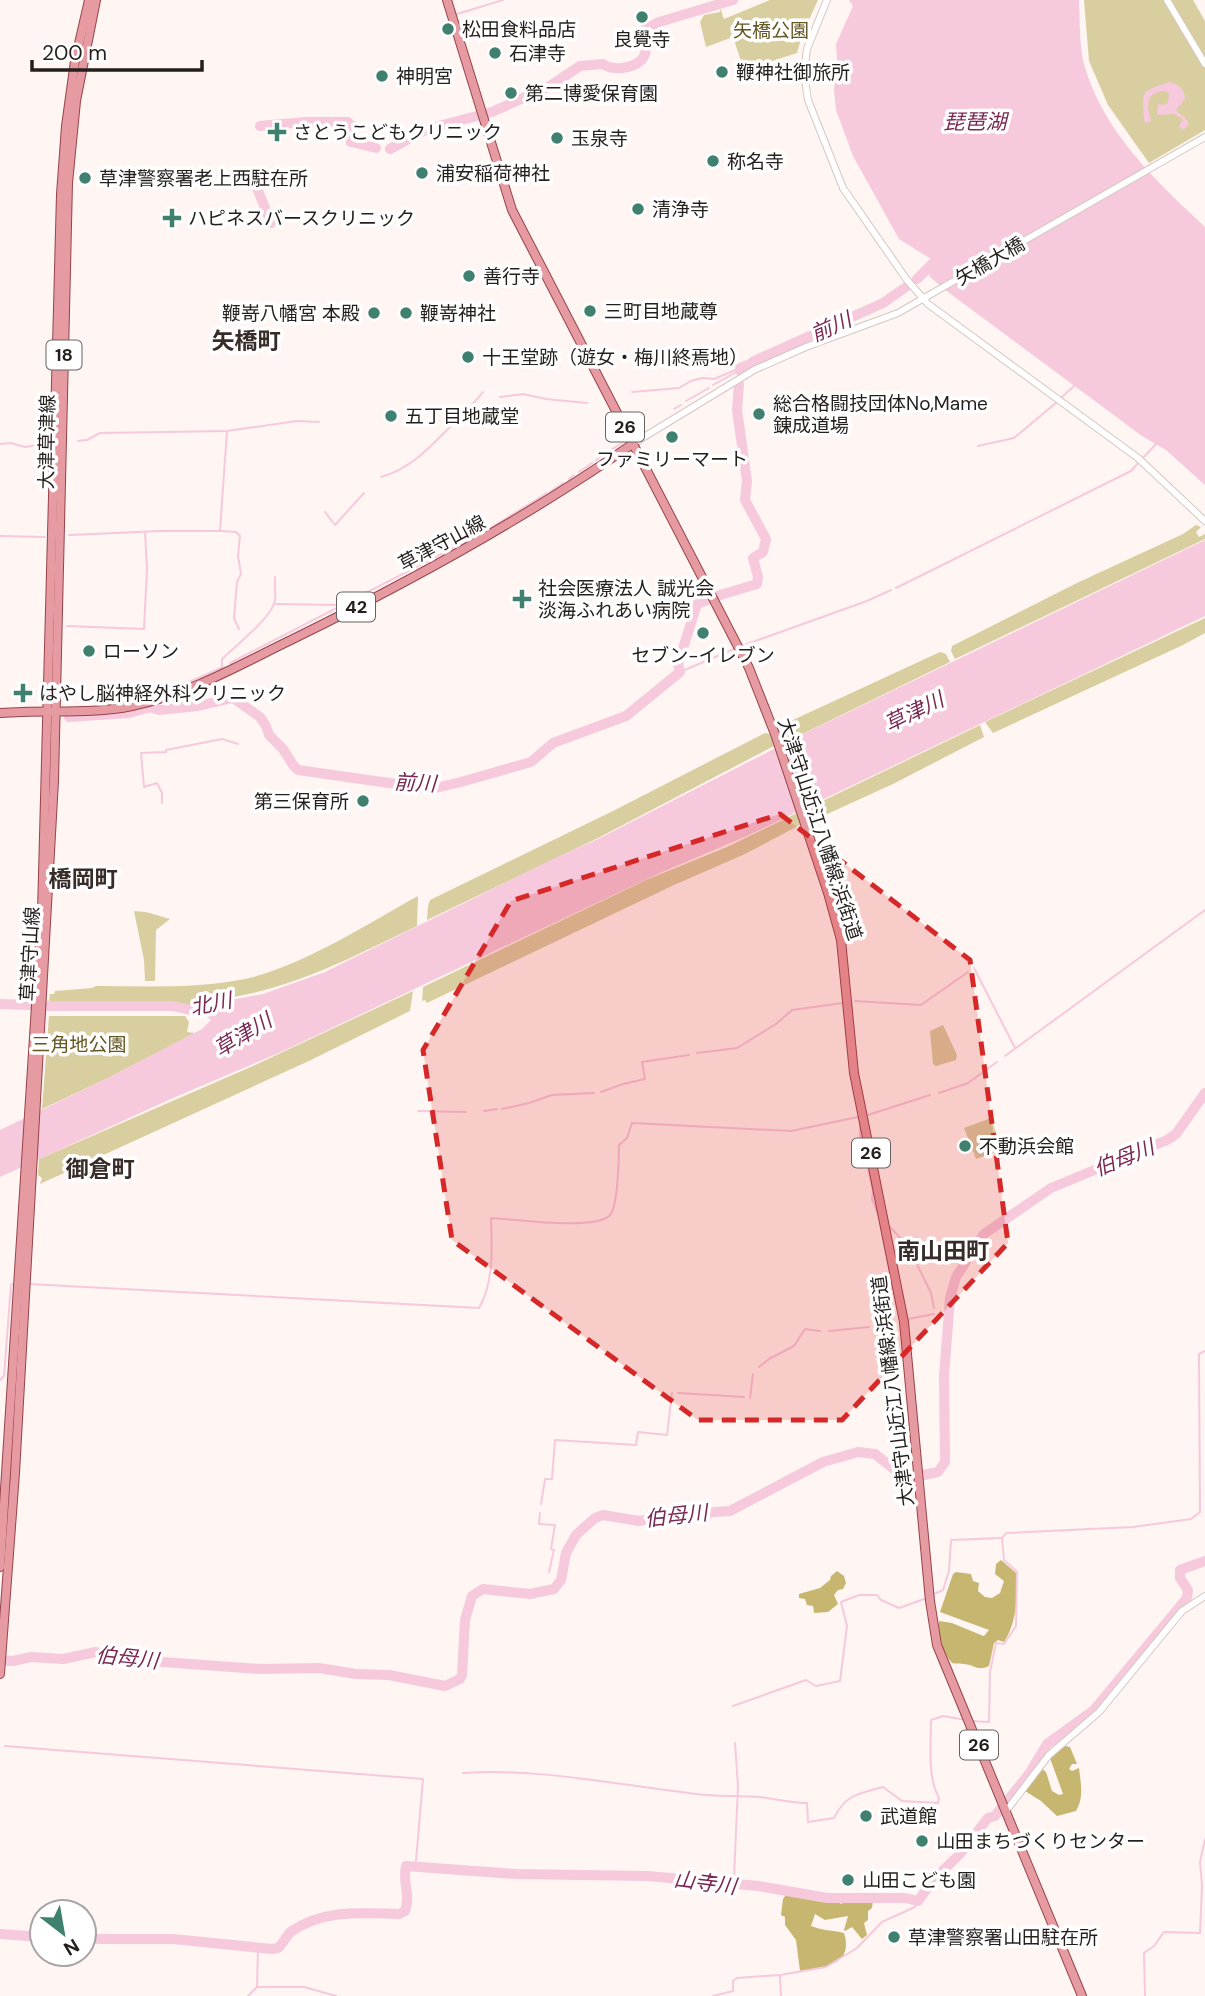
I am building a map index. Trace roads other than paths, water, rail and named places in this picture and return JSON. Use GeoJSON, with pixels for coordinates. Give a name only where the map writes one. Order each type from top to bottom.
{"type":"FeatureCollection","features":[{"type":"Feature","properties":{"kind":"main road","name":"大津草津線"},"geometry":{"type":"LineString","coordinates":[[52,712],[61,194],[66,126],[75,61],[89,0]]}},
{"type":"Feature","properties":{"kind":"main road","name":"大津草津線"},"geometry":{"type":"LineString","coordinates":[[52,712],[68,183],[76,101],[96,0]]}},
{"type":"Feature","properties":{"kind":"main road","name":"大津守山近江八幡線;浜街道"},"geometry":{"type":"LineString","coordinates":[[447,0],[512,210],[744,656],[775,734],[810,839],[841,940],[854,1073],[904,1322],[920,1471],[930,1601],[937,1645],[1082,1996]]}},
{"type":"Feature","properties":{"kind":"main road","name":"草津守山線"},"geometry":{"type":"LineString","coordinates":[[0,1567],[34,1102],[52,712],[135,706],[225,673],[496,533],[634,443]]}},
{"type":"Feature","properties":{"kind":"main road"},"geometry":{"type":"LineString","coordinates":[[0,713],[52,712]]}},
{"type":"Feature","properties":{"kind":"main road","name":"草津守山線"},"geometry":{"type":"LineString","coordinates":[[0,1674],[15,1473],[28,1182]]}},
{"type":"Feature","properties":{"kind":"street"},"geometry":{"type":"LineString","coordinates":[[827,0],[807,49],[804,73],[808,100],[843,188],[907,280],[923,299],[1138,458],[1205,521]]}},
{"type":"Feature","properties":{"kind":"street"},"geometry":{"type":"LineString","coordinates":[[1167,0],[1205,64]]}},
{"type":"Feature","properties":{"kind":"street","name":"矢橋大橋"},"geometry":{"type":"LineString","coordinates":[[634,443],[747,374],[806,347],[898,313],[932,295],[1205,137]]}},
{"type":"Feature","properties":{"kind":"street"},"geometry":{"type":"LineString","coordinates":[[1006,1811],[1049,1755],[1099,1712],[1182,1611],[1205,1597]]}},
{"type":"Feature","properties":{"kind":"water","name":"琵琶湖"},"geometry":{"type":"Polygon","coordinates":[[[849,0],[1079,0],[1080,41],[1084,64],[1104,112],[1133,154],[1205,227],[1205,485],[1166,450],[1142,436],[944,289],[929,276],[931,259],[899,239],[853,156],[836,110],[836,44],[853,6],[849,0]]]}},
{"type":"Feature","properties":{"kind":"water"},"geometry":{"type":"Polygon","coordinates":[[[1169,82],[1180,88],[1185,95],[1176,110],[1188,121],[1188,126],[1183,130],[1179,126],[1183,119],[1174,114],[1157,115],[1158,104],[1164,105],[1168,102],[1169,93],[1164,91],[1149,98],[1151,121],[1144,121],[1144,94],[1169,82]]]}},
{"type":"Feature","properties":{"kind":"water","name":"草津川"},"geometry":{"type":"Polygon","coordinates":[[[1205,540],[1205,616],[749,835],[660,873],[281,1052],[0,1177],[0,1130],[202,1029],[211,1020],[202,1013],[203,1002],[263,994],[325,972],[598,839],[801,735],[1205,540]]]}},
{"type":"Feature","properties":{"kind":"waterway"},"geometry":{"type":"LineString","coordinates":[[457,14],[503,0]]}},
{"type":"Feature","properties":{"kind":"waterway"},"geometry":{"type":"LineString","coordinates":[[390,149],[427,129],[492,112],[550,86],[580,66],[603,64],[620,68],[638,63],[645,54],[647,45],[644,30],[659,22],[733,0]]}},
{"type":"Feature","properties":{"kind":"waterway"},"geometry":{"type":"LineString","coordinates":[[260,126],[348,122]]}},
{"type":"Feature","properties":{"kind":"waterway"},"geometry":{"type":"LineString","coordinates":[[353,126],[351,142],[376,148]]}},
{"type":"Feature","properties":{"kind":"waterway"},"geometry":{"type":"LineString","coordinates":[[255,183],[271,223]]}},
{"type":"Feature","properties":{"kind":"waterway","name":"前川"},"geometry":{"type":"LineString","coordinates":[[917,279],[940,256]]}},
{"type":"Feature","properties":{"kind":"waterway","name":"前川"},"geometry":{"type":"LineString","coordinates":[[752,362],[883,303],[906,287]]}},
{"type":"Feature","properties":{"kind":"waterway","name":"前川"},"geometry":{"type":"LineString","coordinates":[[740,371],[740,368],[747,365]]}},
{"type":"Feature","properties":{"kind":"waterway"},"geometry":{"type":"LineString","coordinates":[[632,392],[679,388],[691,381],[714,379],[740,368]]}},
{"type":"Feature","properties":{"kind":"waterway"},"geometry":{"type":"LineString","coordinates":[[713,385],[740,370]]}},
{"type":"Feature","properties":{"kind":"waterway","name":"前川"},"geometry":{"type":"LineString","coordinates":[[717,596],[757,584],[753,558],[763,552],[766,539],[745,500],[747,481],[737,410],[739,384]]}},
{"type":"Feature","properties":{"kind":"waterway"},"geometry":{"type":"LineString","coordinates":[[1061,398],[1075,385]]}},
{"type":"Feature","properties":{"kind":"waterway"},"geometry":{"type":"LineString","coordinates":[[686,401],[709,388]]}},
{"type":"Feature","properties":{"kind":"waterway"},"geometry":{"type":"LineString","coordinates":[[381,477],[418,458],[483,392]]}},
{"type":"Feature","properties":{"kind":"waterway"},"geometry":{"type":"LineString","coordinates":[[500,397],[523,394],[587,403]]}},
{"type":"Feature","properties":{"kind":"waterway"},"geometry":{"type":"LineString","coordinates":[[978,446],[1014,438],[1057,402]]}},
{"type":"Feature","properties":{"kind":"waterway"},"geometry":{"type":"LineString","coordinates":[[674,409],[681,405]]}},
{"type":"Feature","properties":{"kind":"waterway"},"geometry":{"type":"LineString","coordinates":[[78,441],[87,440],[100,433],[227,431],[297,421],[319,422]]}},
{"type":"Feature","properties":{"kind":"waterway"},"geometry":{"type":"LineString","coordinates":[[69,535],[220,531],[227,431]]}},
{"type":"Feature","properties":{"kind":"waterway"},"geometry":{"type":"LineString","coordinates":[[0,444],[11,443],[25,447],[43,444]]}},
{"type":"Feature","properties":{"kind":"waterway"},"geometry":{"type":"LineString","coordinates":[[609,451],[622,443]]}},
{"type":"Feature","properties":{"kind":"waterway"},"geometry":{"type":"LineString","coordinates":[[1143,458],[1156,444]]}},
{"type":"Feature","properties":{"kind":"waterway"},"geometry":{"type":"LineString","coordinates":[[596,460],[606,453]]}},
{"type":"Feature","properties":{"kind":"waterway"},"geometry":{"type":"LineString","coordinates":[[896,588],[1131,471],[1139,462]]}},
{"type":"Feature","properties":{"kind":"waterway"},"geometry":{"type":"LineString","coordinates":[[579,472],[592,463]]}},
{"type":"Feature","properties":{"kind":"waterway"},"geometry":{"type":"LineString","coordinates":[[569,479],[574,475]]}},
{"type":"Feature","properties":{"kind":"waterway"},"geometry":{"type":"LineString","coordinates":[[550,492],[563,483]]}},
{"type":"Feature","properties":{"kind":"waterway"},"geometry":{"type":"LineString","coordinates":[[325,512],[335,525],[364,493]]}},
{"type":"Feature","properties":{"kind":"waterway"},"geometry":{"type":"LineString","coordinates":[[230,663],[486,531],[547,493]]}},
{"type":"Feature","properties":{"kind":"waterway"},"geometry":{"type":"LineString","coordinates":[[221,531],[236,532],[240,536],[238,556],[241,574],[237,582],[234,618],[239,629]]}},
{"type":"Feature","properties":{"kind":"waterway"},"geometry":{"type":"LineString","coordinates":[[67,626],[144,629],[147,569],[145,532]]}},
{"type":"Feature","properties":{"kind":"waterway"},"geometry":{"type":"LineString","coordinates":[[0,536],[45,537]]}},
{"type":"Feature","properties":{"kind":"waterway"},"geometry":{"type":"LineString","coordinates":[[222,667],[222,659],[261,623],[273,607],[275,577]]}},
{"type":"Feature","properties":{"kind":"waterway"},"geometry":{"type":"LineString","coordinates":[[747,644],[891,590]]}},
{"type":"Feature","properties":{"kind":"waterway","name":"前川"},"geometry":{"type":"LineString","coordinates":[[69,717],[129,713],[151,707],[159,710],[198,706],[233,698],[260,717],[269,735],[298,770],[431,789],[531,762],[553,743],[626,716],[680,672],[678,664],[697,604],[710,599]]}},
{"type":"Feature","properties":{"kind":"waterway"},"geometry":{"type":"LineString","coordinates":[[276,604],[340,605]]}},
{"type":"Feature","properties":{"kind":"waterway"},"geometry":{"type":"LineString","coordinates":[[680,672],[734,649]]}},
{"type":"Feature","properties":{"kind":"waterway"},"geometry":{"type":"LineString","coordinates":[[189,682],[223,667]]}},
{"type":"Feature","properties":{"kind":"waterway"},"geometry":{"type":"LineString","coordinates":[[162,803],[162,793],[157,783],[144,787],[141,753],[166,752],[222,739],[238,744]]}},
{"type":"Feature","properties":{"kind":"waterway"},"geometry":{"type":"LineString","coordinates":[[1005,1056],[1205,910]]}},
{"type":"Feature","properties":{"kind":"waterway"},"geometry":{"type":"LineString","coordinates":[[974,968],[1015,1048]]}},
{"type":"Feature","properties":{"kind":"waterway"},"geometry":{"type":"LineString","coordinates":[[855,1001],[921,1005],[968,972]]}},
{"type":"Feature","properties":{"kind":"waterway","name":"北川"},"geometry":{"type":"LineString","coordinates":[[34,1006],[173,1006],[190,1010],[203,1003],[217,1002]]}},
{"type":"Feature","properties":{"kind":"waterway"},"geometry":{"type":"LineString","coordinates":[[697,1053],[737,1048],[776,1024],[792,1010],[843,1003]]}},
{"type":"Feature","properties":{"kind":"waterway","name":"北川"},"geometry":{"type":"LineString","coordinates":[[0,1004],[29,1005]]}},
{"type":"Feature","properties":{"kind":"waterway"},"geometry":{"type":"LineString","coordinates":[[601,1092],[645,1079],[642,1062],[689,1055]]}},
{"type":"Feature","properties":{"kind":"waterway"},"geometry":{"type":"LineString","coordinates":[[939,1093],[968,1083],[997,1062]]}},
{"type":"Feature","properties":{"kind":"waterway"},"geometry":{"type":"LineString","coordinates":[[502,1109],[552,1095],[594,1093]]}},
{"type":"Feature","properties":{"kind":"waterway","name":"伯母川"},"geometry":{"type":"LineString","coordinates":[[0,1660],[13,1661],[31,1657],[63,1659],[96,1652],[130,1660],[261,1669],[319,1668],[356,1674],[389,1675],[445,1686],[460,1679],[462,1675],[465,1620],[472,1596],[483,1589],[530,1594],[554,1589],[561,1580],[566,1553],[576,1535],[595,1518],[603,1515],[639,1521],[730,1511],[823,1462],[858,1452],[875,1454],[899,1473],[914,1477],[938,1472],[945,1462],[944,1376],[950,1298],[956,1277],[984,1234],[1051,1188],[1167,1140],[1176,1134],[1205,1093]]}},
{"type":"Feature","properties":{"kind":"waterway"},"geometry":{"type":"LineString","coordinates":[[868,1115],[930,1095]]}},
{"type":"Feature","properties":{"kind":"waterway"},"geometry":{"type":"LineString","coordinates":[[484,1111],[497,1109]]}},
{"type":"Feature","properties":{"kind":"waterway"},"geometry":{"type":"LineString","coordinates":[[418,1111],[466,1112]]}},
{"type":"Feature","properties":{"kind":"waterway"},"geometry":{"type":"LineString","coordinates":[[29,1284],[479,1308],[490,1276],[491,1218],[573,1223],[602,1220],[610,1215],[616,1192],[619,1145],[627,1138],[632,1123],[791,1131],[858,1117]]}},
{"type":"Feature","properties":{"kind":"waterway"},"geometry":{"type":"LineString","coordinates":[[860,1121],[860,1136],[873,1192],[872,1199],[879,1217]]}},
{"type":"Feature","properties":{"kind":"waterway"},"geometry":{"type":"LineString","coordinates":[[890,1227],[905,1243]]}},
{"type":"Feature","properties":{"kind":"waterway"},"geometry":{"type":"LineString","coordinates":[[910,1250],[931,1293],[934,1308]]}},
{"type":"Feature","properties":{"kind":"waterway"},"geometry":{"type":"LineString","coordinates":[[0,1380],[4,1376],[13,1284]]}},
{"type":"Feature","properties":{"kind":"waterway"},"geometry":{"type":"LineString","coordinates":[[908,1319],[934,1314]]}},
{"type":"Feature","properties":{"kind":"waterway"},"geometry":{"type":"LineString","coordinates":[[829,1331],[869,1327]]}},
{"type":"Feature","properties":{"kind":"waterway"},"geometry":{"type":"LineString","coordinates":[[759,1367],[794,1346],[805,1329],[820,1331]]}},
{"type":"Feature","properties":{"kind":"waterway"},"geometry":{"type":"LineString","coordinates":[[971,1721],[989,1722],[990,1672],[996,1643],[1004,1644],[1016,1626],[1017,1572],[1004,1560],[1002,1538],[1006,1533],[1133,1527],[1191,1519],[1200,1512],[1199,1354],[1205,1351]]}},
{"type":"Feature","properties":{"kind":"waterway"},"geometry":{"type":"LineString","coordinates":[[750,1398],[753,1374]]}},
{"type":"Feature","properties":{"kind":"waterway"},"geometry":{"type":"LineString","coordinates":[[541,1504],[545,1479],[552,1479],[555,1440],[636,1445],[638,1432],[667,1435],[672,1393]]}},
{"type":"Feature","properties":{"kind":"waterway"},"geometry":{"type":"LineString","coordinates":[[678,1393],[744,1397]]}},
{"type":"Feature","properties":{"kind":"waterway"},"geometry":{"type":"LineString","coordinates":[[540,1513],[539,1524],[555,1525],[551,1549],[554,1550],[549,1572]]}},
{"type":"Feature","properties":{"kind":"waterway"},"geometry":{"type":"LineString","coordinates":[[932,1595],[943,1590],[949,1571],[951,1540],[1001,1538]]}},
{"type":"Feature","properties":{"kind":"waterway","name":"山寺川"},"geometry":{"type":"LineString","coordinates":[[98,1939],[173,1939],[278,1948],[292,1931],[317,1919],[344,1914],[399,1914],[405,1911],[406,1866],[515,1874],[648,1876],[758,1886],[827,1898],[905,1898],[918,1901],[988,1818],[995,1816],[1029,1774],[1047,1744],[1094,1710],[1187,1598],[1188,1590],[1180,1578],[1180,1570],[1205,1561]]}},
{"type":"Feature","properties":{"kind":"waterway"},"geometry":{"type":"LineString","coordinates":[[733,1706],[806,1680],[816,1686],[840,1681],[847,1626],[841,1602],[859,1595],[877,1595],[881,1600],[899,1608],[927,1598]]}},
{"type":"Feature","properties":{"kind":"waterway"},"geometry":{"type":"LineString","coordinates":[[463,1773],[550,1775],[704,1795],[760,1797],[807,1803],[808,1822],[834,1818],[848,1799],[883,1787],[902,1801],[938,1803],[931,1770],[931,1720],[943,1716],[966,1720]]}},
{"type":"Feature","properties":{"kind":"waterway"},"geometry":{"type":"LineString","coordinates":[[735,1743],[738,1786],[734,1877],[741,1885]]}},
{"type":"Feature","properties":{"kind":"waterway"},"geometry":{"type":"LineString","coordinates":[[5,1746],[423,1779],[416,1861]]}},
{"type":"Feature","properties":{"kind":"waterway"},"geometry":{"type":"LineString","coordinates":[[1145,1996],[1144,1953],[1154,1946],[1164,1932],[1200,1933],[1200,1862],[1205,1839]]}},
{"type":"Feature","properties":{"kind":"waterway"},"geometry":{"type":"LineString","coordinates":[[713,1996],[733,1991],[733,1981],[737,1978],[780,1975],[826,1967],[857,1948],[882,1922],[915,1907],[918,1901]]}},
{"type":"Feature","properties":{"kind":"waterway","name":"山寺川"},"geometry":{"type":"LineString","coordinates":[[0,1934],[28,1936]]}},
{"type":"Feature","properties":{"kind":"waterway"},"geometry":{"type":"LineString","coordinates":[[258,1947],[257,1987],[304,1987],[336,1996]]}},
{"type":"Feature","properties":{"kind":"waterway"},"geometry":{"type":"LineString","coordinates":[[780,1976],[781,1996]]}},
{"type":"Feature","properties":{"kind":"waterway"},"geometry":{"type":"LineString","coordinates":[[248,1996],[257,1987]]}},
{"type":"Feature","properties":{"kind":"place","name":"良覺寺"},"geometry":{"type":"Point","coordinates":[642,17]}},
{"type":"Feature","properties":{"kind":"place","name":"松田食料品店"},"geometry":{"type":"Point","coordinates":[448,29]}},
{"type":"Feature","properties":{"kind":"place","name":"石津寺"},"geometry":{"type":"Point","coordinates":[495,53]}},
{"type":"Feature","properties":{"kind":"place","name":"鞭神社御旅所"},"geometry":{"type":"Point","coordinates":[722,72]}},
{"type":"Feature","properties":{"kind":"place","name":"神明宮"},"geometry":{"type":"Point","coordinates":[382,76]}},
{"type":"Feature","properties":{"kind":"place","name":"第二博愛保育園"},"geometry":{"type":"Point","coordinates":[511,93]}},
{"type":"Feature","properties":{"kind":"place","name":"さとうこどもクリニック"},"geometry":{"type":"Point","coordinates":[277,132]}},
{"type":"Feature","properties":{"kind":"place","name":"玉泉寺"},"geometry":{"type":"Point","coordinates":[557,138]}},
{"type":"Feature","properties":{"kind":"place","name":"称名寺"},"geometry":{"type":"Point","coordinates":[713,161]}},
{"type":"Feature","properties":{"kind":"place","name":"浦安稲荷神社"},"geometry":{"type":"Point","coordinates":[422,173]}},
{"type":"Feature","properties":{"kind":"place","name":"草津警察署老上西駐在所"},"geometry":{"type":"Point","coordinates":[85,178]}},
{"type":"Feature","properties":{"kind":"place","name":"清浄寺"},"geometry":{"type":"Point","coordinates":[638,209]}},
{"type":"Feature","properties":{"kind":"place","name":"ハピネスバースクリニック"},"geometry":{"type":"Point","coordinates":[172,218]}},
{"type":"Feature","properties":{"kind":"place","name":"善行寺"},"geometry":{"type":"Point","coordinates":[469,276]}},
{"type":"Feature","properties":{"kind":"place","name":"三町目地蔵尊"},"geometry":{"type":"Point","coordinates":[590,311]}},
{"type":"Feature","properties":{"kind":"place","name":"鞭嵜八幡宮 本殿"},"geometry":{"type":"Point","coordinates":[374,313]}},
{"type":"Feature","properties":{"kind":"place","name":"鞭嵜神社"},"geometry":{"type":"Point","coordinates":[406,313]}},
{"type":"Feature","properties":{"kind":"place","name":"十王堂跡（遊女・梅川終焉地）"},"geometry":{"type":"Point","coordinates":[468,357]}},
{"type":"Feature","properties":{"kind":"place","name":"総合格闘技団体No,Mame 錬成道場"},"geometry":{"type":"Point","coordinates":[759,414]}},
{"type":"Feature","properties":{"kind":"place","name":"五丁目地蔵堂"},"geometry":{"type":"Point","coordinates":[391,416]}},
{"type":"Feature","properties":{"kind":"place","name":"ファミリーマート"},"geometry":{"type":"Point","coordinates":[672,437]}},
{"type":"Feature","properties":{"kind":"place","name":"社会医療法人 誠光会 淡海ふれあい病院"},"geometry":{"type":"Point","coordinates":[522,599]}},
{"type":"Feature","properties":{"kind":"place","name":"セブン-イレブン"},"geometry":{"type":"Point","coordinates":[703,633]}},
{"type":"Feature","properties":{"kind":"place","name":"ローソン"},"geometry":{"type":"Point","coordinates":[89,651]}},
{"type":"Feature","properties":{"kind":"place","name":"はやし脳神経外科クリニック"},"geometry":{"type":"Point","coordinates":[23,693]}},
{"type":"Feature","properties":{"kind":"place","name":"第三保育所"},"geometry":{"type":"Point","coordinates":[363,801]}},
{"type":"Feature","properties":{"kind":"place","name":"不動浜会館"},"geometry":{"type":"Point","coordinates":[965,1146]}},
{"type":"Feature","properties":{"kind":"place","name":"武道館"},"geometry":{"type":"Point","coordinates":[866,1816]}},
{"type":"Feature","properties":{"kind":"place","name":"山田まちづくりセンター"},"geometry":{"type":"Point","coordinates":[922,1841]}},
{"type":"Feature","properties":{"kind":"place","name":"山田こども園"},"geometry":{"type":"Point","coordinates":[848,1880]}},
{"type":"Feature","properties":{"kind":"place","name":"草津警察署山田駐在所"},"geometry":{"type":"Point","coordinates":[894,1937]}},
{"type":"Feature","properties":{"kind":"district","name":"矢橋町"},"geometry":{"type":"Point","coordinates":[246,341]}},
{"type":"Feature","properties":{"kind":"district","name":"橋岡町"},"geometry":{"type":"Point","coordinates":[83,879]}},
{"type":"Feature","properties":{"kind":"district","name":"御倉町"},"geometry":{"type":"Point","coordinates":[100,1169]}},
{"type":"Feature","properties":{"kind":"district","name":"南山田町"},"geometry":{"type":"Point","coordinates":[943,1251]}},
{"type":"Feature","properties":{"kind":"park label","name":"矢橋公園"},"geometry":{"type":"Point","coordinates":[771,30]}},
{"type":"Feature","properties":{"kind":"park label","name":"三角地公園"},"geometry":{"type":"Point","coordinates":[79,1044]}}]}
